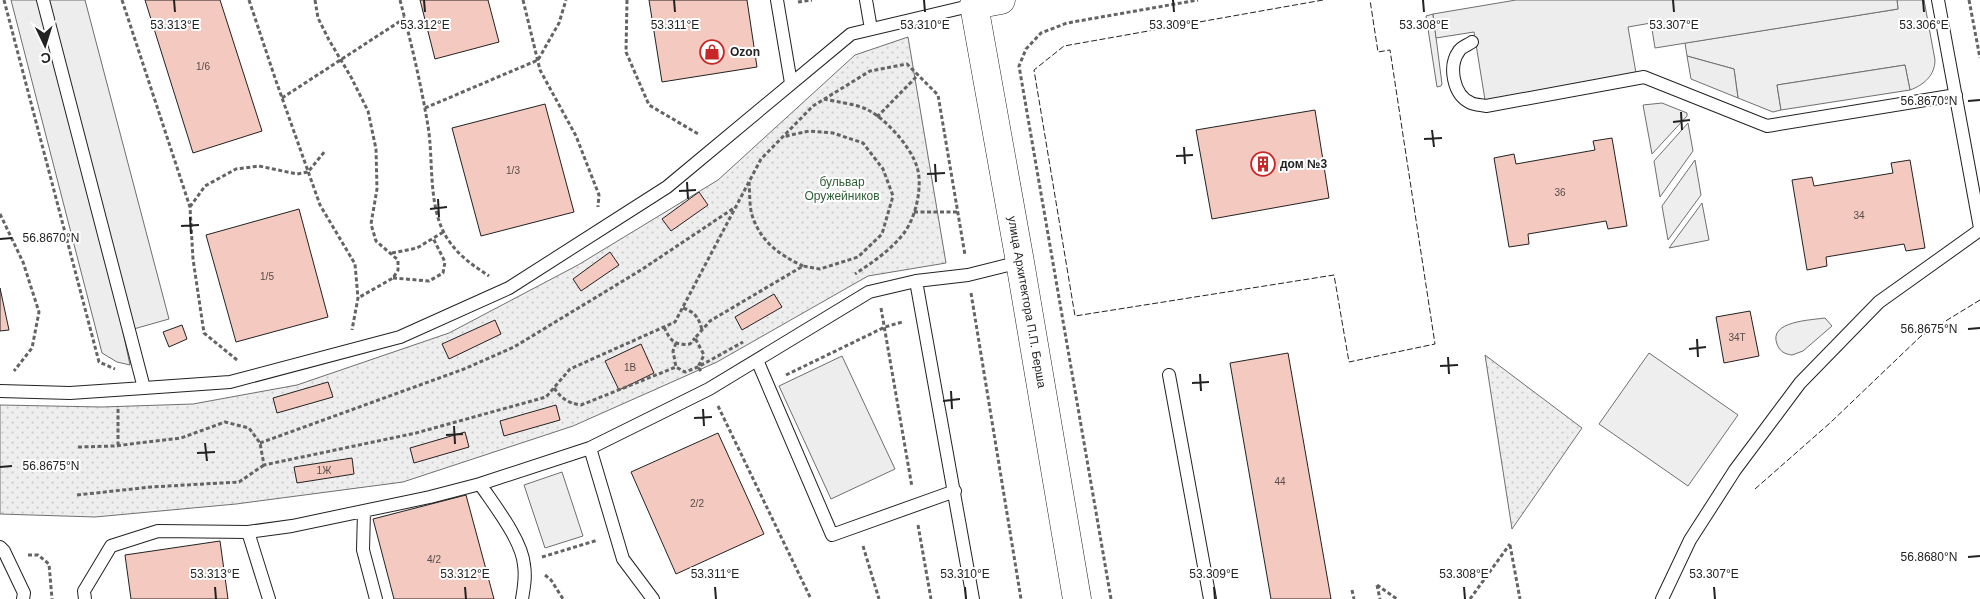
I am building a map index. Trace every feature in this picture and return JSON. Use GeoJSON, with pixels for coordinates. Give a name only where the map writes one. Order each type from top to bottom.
{"type":"FeatureCollection","features":[{"type":"Feature","properties":{"kind":"street"},"geometry":{"type":"LineString","coordinates":[[974,5],[1001,0]]}},
{"type":"Feature","properties":{"kind":"street","name":"улица Архитектора П.П. Берша"},"geometry":{"type":"LineString","coordinates":[[974,5],[1078,599]]}},
{"type":"Feature","properties":{"kind":"lane"},"geometry":{"type":"LineString","coordinates":[[43,0],[144,388]]}},
{"type":"Feature","properties":{"kind":"lane"},"geometry":{"type":"LineString","coordinates":[[777,0],[791,83]]}},
{"type":"Feature","properties":{"kind":"lane"},"geometry":{"type":"LineString","coordinates":[[866,0],[871,28]]}},
{"type":"Feature","properties":{"kind":"lane"},"geometry":{"type":"LineString","coordinates":[[1662,599],[1690,540],[1735,470],[1800,383],[1879,302],[1980,229],[1938,0]]}},
{"type":"Feature","properties":{"kind":"lane"},"geometry":{"type":"LineString","coordinates":[[0,390],[70,393],[230,382],[400,337],[508,288],[667,187],[851,34],[974,5]]}},
{"type":"Feature","properties":{"kind":"lane"},"geometry":{"type":"LineString","coordinates":[[1472,42],[1459,49],[1453,62],[1454,80],[1458,93],[1470,103],[1486,106],[1644,77],[1767,126],[1956,95]]}},
{"type":"Feature","properties":{"kind":"lane"},"geometry":{"type":"LineString","coordinates":[[85,599],[84,591],[111,546],[158,531],[248,532],[292,526],[430,497],[480,484],[590,448],[709,389],[869,292],[916,281],[968,275],[1020,262]]}},
{"type":"Feature","properties":{"kind":"lane"},"geometry":{"type":"LineString","coordinates":[[916,281],[973,599]]}},
{"type":"Feature","properties":{"kind":"lane"},"geometry":{"type":"LineString","coordinates":[[757,360],[832,535],[955,491]]}},
{"type":"Feature","properties":{"kind":"lane"},"geometry":{"type":"LineString","coordinates":[[1169,375],[1210,599]]}},
{"type":"Feature","properties":{"kind":"lane"},"geometry":{"type":"LineString","coordinates":[[590,448],[623,559],[653,599]]}},
{"type":"Feature","properties":{"kind":"lane"},"geometry":{"type":"LineString","coordinates":[[480,484],[530,561],[522,599]]}},
{"type":"Feature","properties":{"kind":"lane"},"geometry":{"type":"LineString","coordinates":[[364,511],[364,550],[376,599]]}},
{"type":"Feature","properties":{"kind":"lane"},"geometry":{"type":"LineString","coordinates":[[248,532],[269,599]]}},
{"type":"Feature","properties":{"kind":"lane"},"geometry":{"type":"LineString","coordinates":[[0,547],[4,551],[24,593],[23,599]]}},
{"type":"Feature","properties":{"kind":"path"},"geometry":{"type":"LineString","coordinates":[[4,0],[98,362],[117,370],[118,446]]}},
{"type":"Feature","properties":{"kind":"path"},"geometry":{"type":"LineString","coordinates":[[122,0],[190,207],[193,259],[204,333],[255,375]]}},
{"type":"Feature","properties":{"kind":"path"},"geometry":{"type":"LineString","coordinates":[[250,0],[320,205],[355,264],[358,298],[349,350]]}},
{"type":"Feature","properties":{"kind":"path"},"geometry":{"type":"LineString","coordinates":[[315,0],[318,18],[368,111],[377,157],[377,189],[371,224],[376,242],[398,260],[398,270],[393,278],[358,298]]}},
{"type":"Feature","properties":{"kind":"path"},"geometry":{"type":"LineString","coordinates":[[400,0],[429,128],[434,205],[448,240],[464,259],[508,288]]}},
{"type":"Feature","properties":{"kind":"path"},"geometry":{"type":"LineString","coordinates":[[523,0],[540,70],[576,136],[599,195],[596,233]]}},
{"type":"Feature","properties":{"kind":"path"},"geometry":{"type":"LineString","coordinates":[[425,108],[538,60],[559,22],[566,0]]}},
{"type":"Feature","properties":{"kind":"path"},"geometry":{"type":"LineString","coordinates":[[627,0],[626,52],[649,105],[717,146]]}},
{"type":"Feature","properties":{"kind":"path"},"geometry":{"type":"LineString","coordinates":[[1111,599],[1020,66],[1026,49],[1041,34],[1067,24],[1198,0]]}},
{"type":"Feature","properties":{"kind":"path"},"geometry":{"type":"LineString","coordinates":[[1969,0],[1980,58]]}},
{"type":"Feature","properties":{"kind":"path"},"geometry":{"type":"LineString","coordinates":[[282,98],[405,18]]}},
{"type":"Feature","properties":{"kind":"path"},"geometry":{"type":"LineString","coordinates":[[878,118],[918,75]]}},
{"type":"Feature","properties":{"kind":"path"},"geometry":{"type":"LineString","coordinates":[[824,99],[868,110],[904,143],[917,167],[919,188],[914,212],[905,232],[885,253],[855,275]]}},
{"type":"Feature","properties":{"kind":"path"},"geometry":{"type":"LineString","coordinates":[[190,207],[205,186],[236,169],[260,166],[297,174],[308,172],[325,151]]}},
{"type":"Feature","properties":{"kind":"path"},"geometry":{"type":"LineString","coordinates":[[77,495],[239,482],[264,465],[416,433],[546,397],[570,369],[675,322],[761,159]]}},
{"type":"Feature","properties":{"kind":"path"},"geometry":{"type":"LineString","coordinates":[[749,182],[752,217],[767,243],[782,256],[803,266]]}},
{"type":"Feature","properties":{"kind":"path"},"geometry":{"type":"LineString","coordinates":[[260,443],[464,369],[514,347],[641,270],[736,206]]}},
{"type":"Feature","properties":{"kind":"path"},"geometry":{"type":"LineString","coordinates":[[914,212],[958,212]]}},
{"type":"Feature","properties":{"kind":"path"},"geometry":{"type":"LineString","coordinates":[[0,214],[23,262],[39,312],[32,348],[11,376]]}},
{"type":"Feature","properties":{"kind":"path"},"geometry":{"type":"LineString","coordinates":[[391,254],[417,248],[445,231]]}},
{"type":"Feature","properties":{"kind":"path"},"geometry":{"type":"LineString","coordinates":[[393,278],[429,281],[443,273],[445,262],[433,238]]}},
{"type":"Feature","properties":{"kind":"path"},"geometry":{"type":"LineString","coordinates":[[878,290],[931,599]]}},
{"type":"Feature","properties":{"kind":"path"},"geometry":{"type":"LineString","coordinates":[[683,308],[692,311],[699,318],[702,330]]}},
{"type":"Feature","properties":{"kind":"path"},"geometry":{"type":"LineString","coordinates":[[768,384],[885,327],[922,316]]}},
{"type":"Feature","properties":{"kind":"path"},"geometry":{"type":"LineString","coordinates":[[664,327],[670,341],[680,345],[690,344],[695,338]]}},
{"type":"Feature","properties":{"kind":"path"},"geometry":{"type":"LineString","coordinates":[[676,367],[685,372],[698,367],[748,339]]}},
{"type":"Feature","properties":{"kind":"path"},"geometry":{"type":"LineString","coordinates":[[676,343],[673,351],[676,367]]}},
{"type":"Feature","properties":{"kind":"path"},"geometry":{"type":"LineString","coordinates":[[554,388],[561,398],[570,403],[581,405],[676,367]]}},
{"type":"Feature","properties":{"kind":"path"},"geometry":{"type":"LineString","coordinates":[[78,447],[118,446],[181,438],[225,422],[248,428],[260,443],[264,465]]}},
{"type":"Feature","properties":{"kind":"path"},"geometry":{"type":"LineString","coordinates":[[857,526],[879,599]]}},
{"type":"Feature","properties":{"kind":"path"},"geometry":{"type":"LineString","coordinates":[[530,561],[615,535]]}},
{"type":"Feature","properties":{"kind":"path"},"geometry":{"type":"LineString","coordinates":[[1470,599],[1510,544],[1520,599]]}},
{"type":"Feature","properties":{"kind":"path"},"geometry":{"type":"LineString","coordinates":[[9,562],[25,555],[38,555],[49,564],[52,599]]}},
{"type":"Feature","properties":{"kind":"path"},"geometry":{"type":"LineString","coordinates":[[530,561],[551,580],[563,599]]}},
{"type":"Feature","properties":{"kind":"path"},"geometry":{"type":"LineString","coordinates":[[1380,599],[1377,585],[1397,599]]}},
{"type":"Feature","properties":{"kind":"path"},"geometry":{"type":"LineString","coordinates":[[1352,590],[1354,599]]}},
{"type":"Feature","properties":{"kind":"green space"},"geometry":{"type":"Polygon","coordinates":[[[1897,0],[1924,0],[1935,60],[1933,70],[1928,79],[1910,90],[1905,65],[1777,85],[1781,110],[1773,112],[1738,98],[1734,69],[1687,56],[1685,43],[1898,9],[1897,0]]]}},
{"type":"Feature","properties":{"kind":"green space"},"geometry":{"type":"Polygon","coordinates":[[[1433,14],[1442,84],[1437,87],[1426,16],[1433,14]]]}},
{"type":"Feature","properties":{"kind":"green space","name":"бульвар Оружейников"},"geometry":{"type":"Polygon","coordinates":[[[908,37],[946,263],[868,276],[717,362],[573,426],[403,482],[236,504],[95,517],[0,514],[0,405],[102,407],[193,404],[297,385],[449,333],[578,265],[718,180],[855,55],[908,37]]]}},
{"type":"Feature","properties":{"kind":"green space"},"geometry":{"type":"Polygon","coordinates":[[[1662,103],[1687,113],[1687,116],[1652,154],[1643,105],[1662,103]]]}},
{"type":"Feature","properties":{"kind":"green space"},"geometry":{"type":"Polygon","coordinates":[[[1688,123],[1693,151],[1660,197],[1654,161],[1688,123]]]}},
{"type":"Feature","properties":{"kind":"green space"},"geometry":{"type":"Polygon","coordinates":[[[1695,160],[1701,195],[1668,240],[1662,206],[1695,160]]]}},
{"type":"Feature","properties":{"kind":"green space"},"geometry":{"type":"Polygon","coordinates":[[[1702,203],[1709,240],[1669,248],[1702,203]]]}},
{"type":"Feature","properties":{"kind":"green space"},"geometry":{"type":"Polygon","coordinates":[[[1825,318],[1832,326],[1803,351],[1792,355],[1781,351],[1777,344],[1776,336],[1785,326],[1802,321],[1825,318]]]}},
{"type":"Feature","properties":{"kind":"green space"},"geometry":{"type":"Polygon","coordinates":[[[1649,353],[1738,415],[1688,486],[1599,424],[1649,353]]]}},
{"type":"Feature","properties":{"kind":"green space"},"geometry":{"type":"Polygon","coordinates":[[[1485,355],[1582,428],[1512,529],[1485,355]]]}},
{"type":"Feature","properties":{"kind":"green space"},"geometry":{"type":"Polygon","coordinates":[[[562,472],[583,536],[545,548],[524,485],[562,472]]]}},
{"type":"Feature","properties":{"kind":"shaded area"},"geometry":{"type":"Polygon","coordinates":[[[11,0],[85,0],[169,319],[123,332],[130,365],[117,362],[102,353],[11,0]]]}},
{"type":"Feature","properties":{"kind":"shaded area"},"geometry":{"type":"Polygon","coordinates":[[[1516,0],[1897,0],[1898,9],[1655,48],[1651,23],[1628,27],[1636,73],[1485,100],[1474,32],[1436,38],[1433,14],[1516,0]]]}},
{"type":"Feature","properties":{"kind":"shaded area"},"geometry":{"type":"Polygon","coordinates":[[[1687,56],[1734,69],[1738,98],[1691,79],[1687,56]]]}},
{"type":"Feature","properties":{"kind":"shaded area"},"geometry":{"type":"Polygon","coordinates":[[[1905,65],[1910,90],[1781,110],[1777,85],[1905,65]]]}},
{"type":"Feature","properties":{"kind":"shaded area"},"geometry":{"type":"Polygon","coordinates":[[[842,356],[895,469],[831,499],[779,386],[842,356]]]}},
{"type":"Feature","properties":{"kind":"building"},"geometry":{"type":"Polygon","coordinates":[[[145,0],[220,0],[262,131],[193,153],[145,0]]]}},
{"type":"Feature","properties":{"kind":"building"},"geometry":{"type":"Polygon","coordinates":[[[420,0],[488,0],[499,42],[435,59],[420,0]]]}},
{"type":"Feature","properties":{"kind":"building"},"geometry":{"type":"Polygon","coordinates":[[[649,0],[747,0],[757,67],[662,82],[649,0]]]}},
{"type":"Feature","properties":{"kind":"building"},"geometry":{"type":"Polygon","coordinates":[[[545,104],[574,212],[481,236],[452,128],[545,104]]]}},
{"type":"Feature","properties":{"kind":"building","name":"дом №3"},"geometry":{"type":"Polygon","coordinates":[[[1315,110],[1329,198],[1212,219],[1196,130],[1315,110]]]}},
{"type":"Feature","properties":{"kind":"building"},"geometry":{"type":"Polygon","coordinates":[[[1612,138],[1627,226],[1608,229],[1606,221],[1528,234],[1529,244],[1509,247],[1494,158],[1514,154],[1516,164],[1595,150],[1593,141],[1612,138]]]}},
{"type":"Feature","properties":{"kind":"building"},"geometry":{"type":"Polygon","coordinates":[[[1910,160],[1925,248],[1906,251],[1904,244],[1826,257],[1827,266],[1807,270],[1792,180],[1812,177],[1814,186],[1893,173],[1891,163],[1910,160]]]}},
{"type":"Feature","properties":{"kind":"building"},"geometry":{"type":"Polygon","coordinates":[[[699,192],[708,205],[671,231],[662,219],[699,192]]]}},
{"type":"Feature","properties":{"kind":"building"},"geometry":{"type":"Polygon","coordinates":[[[299,209],[328,317],[236,342],[206,235],[299,209]]]}},
{"type":"Feature","properties":{"kind":"building"},"geometry":{"type":"Polygon","coordinates":[[[610,252],[619,265],[581,291],[573,279],[610,252]]]}},
{"type":"Feature","properties":{"kind":"building"},"geometry":{"type":"Polygon","coordinates":[[[0,288],[9,330],[0,331],[0,288]]]}},
{"type":"Feature","properties":{"kind":"building"},"geometry":{"type":"Polygon","coordinates":[[[774,294],[782,307],[742,330],[735,317],[774,294]]]}},
{"type":"Feature","properties":{"kind":"building"},"geometry":{"type":"Polygon","coordinates":[[[1750,311],[1759,356],[1724,363],[1716,317],[1750,311]]]}},
{"type":"Feature","properties":{"kind":"building"},"geometry":{"type":"Polygon","coordinates":[[[495,320],[501,334],[449,359],[442,344],[495,320]]]}},
{"type":"Feature","properties":{"kind":"building"},"geometry":{"type":"Polygon","coordinates":[[[182,325],[187,339],[169,347],[163,332],[182,325]]]}},
{"type":"Feature","properties":{"kind":"building"},"geometry":{"type":"Polygon","coordinates":[[[641,344],[654,373],[619,390],[605,361],[641,344]]]}},
{"type":"Feature","properties":{"kind":"building"},"geometry":{"type":"Polygon","coordinates":[[[1288,353],[1331,599],[1271,599],[1230,363],[1288,353]]]}},
{"type":"Feature","properties":{"kind":"building"},"geometry":{"type":"Polygon","coordinates":[[[328,382],[333,397],[277,413],[273,398],[328,382]]]}},
{"type":"Feature","properties":{"kind":"building"},"geometry":{"type":"Polygon","coordinates":[[[556,405],[560,420],[504,436],[500,421],[556,405]]]}},
{"type":"Feature","properties":{"kind":"building"},"geometry":{"type":"Polygon","coordinates":[[[465,432],[469,447],[414,463],[410,448],[465,432]]]}},
{"type":"Feature","properties":{"kind":"building"},"geometry":{"type":"Polygon","coordinates":[[[718,433],[764,534],[676,574],[631,472],[718,433]]]}},
{"type":"Feature","properties":{"kind":"building"},"geometry":{"type":"Polygon","coordinates":[[[352,458],[354,474],[297,483],[294,467],[352,458]]]}},
{"type":"Feature","properties":{"kind":"building"},"geometry":{"type":"Polygon","coordinates":[[[466,495],[494,599],[394,599],[373,519],[466,495]]]}},
{"type":"Feature","properties":{"kind":"building"},"geometry":{"type":"Polygon","coordinates":[[[220,541],[228,599],[131,599],[125,555],[220,541]]]}},
{"type":"Feature","properties":{"kind":"fence"},"geometry":{"type":"LineString","coordinates":[[1323,0],[1064,46],[1034,70],[1075,316],[1334,275],[1349,362],[1435,344],[1390,50],[1378,52],[1370,0]]}},
{"type":"Feature","properties":{"kind":"fence"},"geometry":{"type":"LineString","coordinates":[[1755,489],[1830,423],[1921,336],[1980,300]]}},
{"type":"Feature","properties":{"kind":"place","name":"Ozon"},"geometry":{"type":"Point","coordinates":[712,52]}},
{"type":"Feature","properties":{"kind":"place","name":"дом №3"},"geometry":{"type":"Point","coordinates":[1263,164]}}]}
